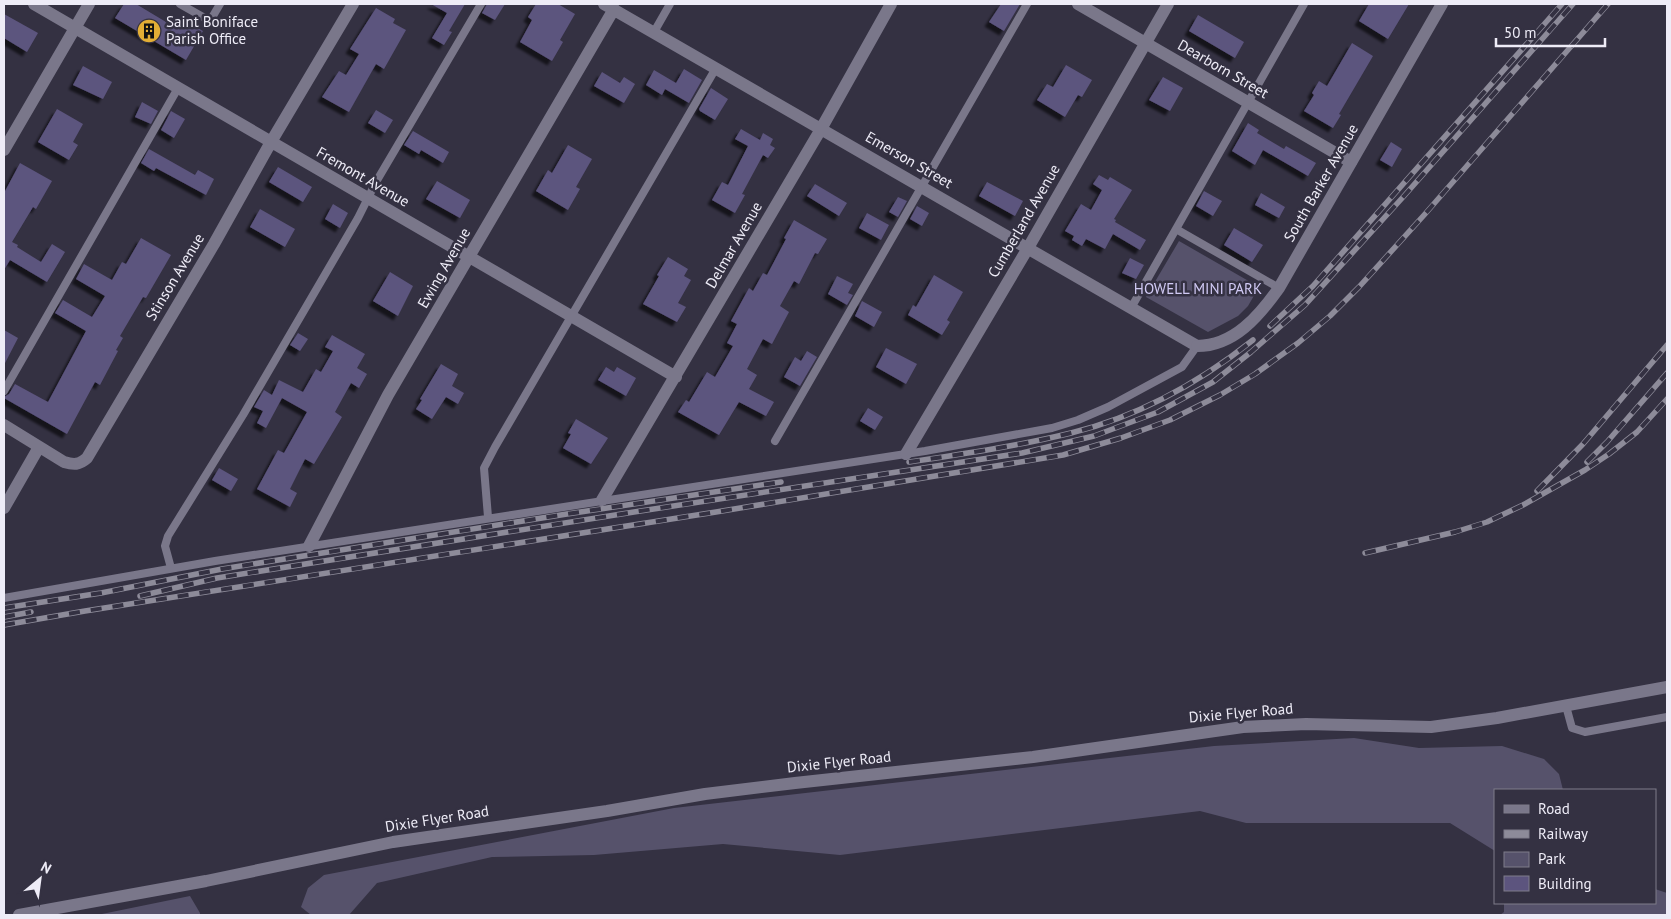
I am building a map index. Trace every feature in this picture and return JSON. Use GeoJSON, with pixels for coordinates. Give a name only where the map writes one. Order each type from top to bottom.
{"type":"FeatureCollection","features":[{"type":"Feature","properties":{"kind":"street","name":"Fremont Avenue"},"geometry":{"type":"LineString","coordinates":[[34,4],[676,377]]}},
{"type":"Feature","properties":{"kind":"street"},"geometry":{"type":"LineString","coordinates":[[4,150],[89,4]]}},
{"type":"Feature","properties":{"kind":"street","name":"Stinson Avenue"},"geometry":{"type":"LineString","coordinates":[[39,447],[64,462],[74,465],[87,458],[353,4]]}},
{"type":"Feature","properties":{"kind":"street","name":"Delmar Avenue"},"geometry":{"type":"LineString","coordinates":[[602,500],[821,129],[891,4]]}},
{"type":"Feature","properties":{"kind":"street","name":"Dearborn Street"},"geometry":{"type":"LineString","coordinates":[[1078,4],[1351,162]]}},
{"type":"Feature","properties":{"kind":"street","name":"Cumberland Avenue"},"geometry":{"type":"LineString","coordinates":[[906,454],[1028,248],[1168,4]]}},
{"type":"Feature","properties":{"kind":"street","name":"South Barker Avenue"},"geometry":{"type":"LineString","coordinates":[[1197,346],[1217,344],[1234,335],[1256,318],[1279,288],[1442,4]]}},
{"type":"Feature","properties":{"kind":"street","name":"Emerson Street"},"geometry":{"type":"LineString","coordinates":[[609,6],[1197,346]]}},
{"type":"Feature","properties":{"kind":"street","name":"Ewing Avenue"},"geometry":{"type":"LineString","coordinates":[[309,546],[388,395],[469,257],[609,6]]}},
{"type":"Feature","properties":{"kind":"street"},"geometry":{"type":"LineString","coordinates":[[4,425],[39,447],[4,508]]}},
{"type":"Feature","properties":{"kind":"street","name":"Dixie Flyer Road"},"geometry":{"type":"LineString","coordinates":[[19,915],[206,881],[393,842],[607,811],[705,794],[1033,757],[1243,727],[1306,724],[1406,728],[1431,727],[1497,718],[1667,688]]}},
{"type":"Feature","properties":{"kind":"lane"},"geometry":{"type":"LineString","coordinates":[[180,4],[210,21],[220,4]]}},
{"type":"Feature","properties":{"kind":"lane"},"geometry":{"type":"LineString","coordinates":[[171,568],[165,546],[168,536],[243,415],[481,4]]}},
{"type":"Feature","properties":{"kind":"lane"},"geometry":{"type":"LineString","coordinates":[[654,32],[670,4]]}},
{"type":"Feature","properties":{"kind":"lane"},"geometry":{"type":"LineString","coordinates":[[775,441],[1027,4]]}},
{"type":"Feature","properties":{"kind":"lane"},"geometry":{"type":"LineString","coordinates":[[1131,308],[1304,4]]}},
{"type":"Feature","properties":{"kind":"lane"},"geometry":{"type":"LineString","coordinates":[[488,518],[484,468],[716,68]]}},
{"type":"Feature","properties":{"kind":"lane"},"geometry":{"type":"LineString","coordinates":[[4,391],[178,88]]}},
{"type":"Feature","properties":{"kind":"lane"},"geometry":{"type":"LineString","coordinates":[[1176,229],[1279,288]]}},
{"type":"Feature","properties":{"kind":"lane"},"geometry":{"type":"LineString","coordinates":[[4,598],[171,568],[906,454],[1033,432],[1078,420],[1108,407],[1182,367],[1197,346]]}},
{"type":"Feature","properties":{"kind":"lane"},"geometry":{"type":"LineString","coordinates":[[1566,706],[1572,728],[1584,732],[1667,717]]}},
{"type":"Feature","properties":{"kind":"green space","name":"HOWELL MINI PARK"},"geometry":{"type":"Polygon","coordinates":[[[1179,241],[1259,287],[1248,306],[1238,316],[1208,332],[1146,297],[1179,241]]]}},
{"type":"Feature","properties":{"kind":"green space"},"geometry":{"type":"Polygon","coordinates":[[[1354,738],[1419,748],[1502,746],[1544,759],[1559,774],[1563,789],[1494,789],[1494,850],[1450,823],[1246,823],[1200,811],[840,855],[723,844],[594,855],[492,857],[377,883],[349,915],[311,915],[301,907],[308,888],[324,875],[674,808],[1214,746],[1354,738]]]}},
{"type":"Feature","properties":{"kind":"green space"},"geometry":{"type":"Polygon","coordinates":[[[1656,889],[1667,893],[1667,915],[1500,915],[1504,912],[1504,904],[1656,904],[1656,889]]]}},
{"type":"Feature","properties":{"kind":"green space"},"geometry":{"type":"Polygon","coordinates":[[[190,896],[200,915],[97,915],[190,896]]]}},
{"type":"Feature","properties":{"kind":"building"},"geometry":{"type":"Polygon","coordinates":[[[124,4],[136,4],[176,28],[181,19],[203,31],[186,60],[115,18],[124,4]]]}},
{"type":"Feature","properties":{"kind":"building"},"geometry":{"type":"Polygon","coordinates":[[[431,4],[465,4],[449,31],[452,32],[444,45],[432,38],[447,13],[431,4]]]}},
{"type":"Feature","properties":{"kind":"building"},"geometry":{"type":"Polygon","coordinates":[[[487,4],[505,4],[495,20],[482,13],[487,4]]]}},
{"type":"Feature","properties":{"kind":"building"},"geometry":{"type":"Polygon","coordinates":[[[536,4],[558,4],[575,14],[560,40],[563,42],[552,61],[520,42],[532,20],[528,17],[536,4]]]}},
{"type":"Feature","properties":{"kind":"building"},"geometry":{"type":"Polygon","coordinates":[[[1001,4],[1020,4],[1004,31],[989,22],[1001,4]]]}},
{"type":"Feature","properties":{"kind":"building"},"geometry":{"type":"Polygon","coordinates":[[[1369,4],[1409,4],[1388,39],[1359,21],[1369,4]]]}},
{"type":"Feature","properties":{"kind":"building"},"geometry":{"type":"Polygon","coordinates":[[[376,8],[395,19],[393,23],[406,30],[384,69],[376,64],[349,112],[322,97],[339,71],[346,75],[359,54],[350,49],[376,8]]]}},
{"type":"Feature","properties":{"kind":"building"},"geometry":{"type":"Polygon","coordinates":[[[4,14],[38,33],[27,52],[4,38],[4,14]]]}},
{"type":"Feature","properties":{"kind":"building"},"geometry":{"type":"Polygon","coordinates":[[[1198,15],[1244,42],[1235,58],[1189,31],[1198,15]]]}},
{"type":"Feature","properties":{"kind":"building"},"geometry":{"type":"Polygon","coordinates":[[[1352,43],[1373,56],[1339,114],[1341,115],[1333,128],[1304,111],[1314,95],[1312,93],[1319,81],[1327,86],[1352,43]]]}},
{"type":"Feature","properties":{"kind":"building"},"geometry":{"type":"Polygon","coordinates":[[[1066,65],[1092,80],[1082,97],[1078,95],[1065,117],[1037,100],[1047,84],[1053,87],[1066,65]]]}},
{"type":"Feature","properties":{"kind":"building"},"geometry":{"type":"Polygon","coordinates":[[[83,66],[112,82],[103,99],[73,85],[83,66]]]}},
{"type":"Feature","properties":{"kind":"building"},"geometry":{"type":"Polygon","coordinates":[[[684,69],[702,80],[689,103],[665,89],[662,95],[646,85],[654,70],[676,83],[684,69]]]}},
{"type":"Feature","properties":{"kind":"building"},"geometry":{"type":"Polygon","coordinates":[[[602,72],[620,83],[624,77],[635,84],[624,103],[594,86],[602,72]]]}},
{"type":"Feature","properties":{"kind":"building"},"geometry":{"type":"Polygon","coordinates":[[[1163,77],[1183,88],[1170,111],[1149,100],[1163,77]]]}},
{"type":"Feature","properties":{"kind":"building"},"geometry":{"type":"Polygon","coordinates":[[[711,88],[728,99],[715,120],[699,109],[711,88]]]}},
{"type":"Feature","properties":{"kind":"building"},"geometry":{"type":"Polygon","coordinates":[[[142,102],[158,111],[151,124],[135,117],[142,102]]]}},
{"type":"Feature","properties":{"kind":"building"},"geometry":{"type":"Polygon","coordinates":[[[57,109],[83,124],[73,142],[78,145],[69,160],[38,142],[57,109]]]}},
{"type":"Feature","properties":{"kind":"building"},"geometry":{"type":"Polygon","coordinates":[[[376,110],[393,120],[385,133],[368,123],[376,110]]]}},
{"type":"Feature","properties":{"kind":"building"},"geometry":{"type":"Polygon","coordinates":[[[171,111],[185,119],[174,138],[161,130],[171,111]]]}},
{"type":"Feature","properties":{"kind":"building"},"geometry":{"type":"Polygon","coordinates":[[[1248,123],[1259,130],[1257,133],[1284,149],[1286,146],[1316,163],[1308,176],[1263,150],[1255,165],[1232,151],[1248,123]]]}},
{"type":"Feature","properties":{"kind":"building"},"geometry":{"type":"Polygon","coordinates":[[[741,129],[760,140],[763,133],[773,139],[770,145],[775,148],[768,158],[763,155],[742,194],[745,195],[735,213],[712,200],[722,182],[728,185],[748,146],[735,139],[741,129]]]}},
{"type":"Feature","properties":{"kind":"building"},"geometry":{"type":"Polygon","coordinates":[[[413,131],[449,152],[443,163],[421,150],[419,154],[404,145],[413,131]]]}},
{"type":"Feature","properties":{"kind":"building"},"geometry":{"type":"Polygon","coordinates":[[[1391,142],[1402,149],[1392,167],[1380,160],[1391,142]]]}},
{"type":"Feature","properties":{"kind":"building"},"geometry":{"type":"Polygon","coordinates":[[[568,145],[592,159],[576,187],[580,189],[568,210],[536,191],[548,170],[552,173],[568,145]]]}},
{"type":"Feature","properties":{"kind":"building"},"geometry":{"type":"Polygon","coordinates":[[[149,149],[195,175],[198,170],[214,179],[206,195],[156,168],[154,171],[141,163],[149,149]]]}},
{"type":"Feature","properties":{"kind":"building"},"geometry":{"type":"Polygon","coordinates":[[[20,163],[52,181],[36,209],[33,207],[12,242],[41,262],[52,244],[65,252],[47,282],[10,260],[4,270],[4,193],[20,163]]]}},
{"type":"Feature","properties":{"kind":"building"},"geometry":{"type":"Polygon","coordinates":[[[278,167],[312,187],[303,202],[269,182],[278,167]]]}},
{"type":"Feature","properties":{"kind":"building"},"geometry":{"type":"Polygon","coordinates":[[[1099,175],[1108,180],[1110,177],[1132,190],[1114,219],[1116,220],[1115,222],[1146,240],[1140,250],[1113,234],[1105,249],[1086,239],[1082,246],[1072,240],[1074,236],[1065,231],[1081,204],[1091,210],[1102,190],[1093,184],[1099,175]]]}},
{"type":"Feature","properties":{"kind":"building"},"geometry":{"type":"Polygon","coordinates":[[[437,181],[470,200],[460,218],[426,199],[437,181]]]}},
{"type":"Feature","properties":{"kind":"building"},"geometry":{"type":"Polygon","coordinates":[[[987,182],[1023,201],[1015,216],[979,196],[987,182]]]}},
{"type":"Feature","properties":{"kind":"building"},"geometry":{"type":"Polygon","coordinates":[[[815,184],[847,203],[839,216],[807,196],[815,184]]]}},
{"type":"Feature","properties":{"kind":"building"},"geometry":{"type":"Polygon","coordinates":[[[1204,191],[1222,201],[1213,216],[1196,206],[1204,191]]]}},
{"type":"Feature","properties":{"kind":"building"},"geometry":{"type":"Polygon","coordinates":[[[1261,193],[1285,207],[1279,218],[1255,205],[1261,193]]]}},
{"type":"Feature","properties":{"kind":"building"},"geometry":{"type":"Polygon","coordinates":[[[898,197],[907,201],[898,217],[889,212],[898,197]]]}},
{"type":"Feature","properties":{"kind":"building"},"geometry":{"type":"Polygon","coordinates":[[[333,204],[348,213],[340,228],[325,219],[333,204]]]}},
{"type":"Feature","properties":{"kind":"building"},"geometry":{"type":"Polygon","coordinates":[[[917,206],[929,213],[922,226],[910,219],[917,206]]]}},
{"type":"Feature","properties":{"kind":"building"},"geometry":{"type":"Polygon","coordinates":[[[260,209],[295,229],[285,247],[250,227],[260,209]]]}},
{"type":"Feature","properties":{"kind":"building"},"geometry":{"type":"Polygon","coordinates":[[[867,213],[889,225],[881,240],[859,228],[867,213]]]}},
{"type":"Feature","properties":{"kind":"building"},"geometry":{"type":"Polygon","coordinates":[[[794,220],[827,239],[818,254],[815,253],[799,284],[794,281],[780,306],[789,312],[772,344],[763,339],[747,369],[757,375],[749,389],[774,402],[766,416],[739,402],[719,435],[678,412],[686,400],[689,402],[707,372],[715,377],[733,346],[727,343],[737,324],[731,321],[749,288],[753,291],[763,273],[767,275],[794,220]]]}},
{"type":"Feature","properties":{"kind":"building"},"geometry":{"type":"Polygon","coordinates":[[[1234,228],[1263,245],[1252,262],[1224,245],[1234,228]]]}},
{"type":"Feature","properties":{"kind":"building"},"geometry":{"type":"Polygon","coordinates":[[[141,238],[171,255],[146,298],[143,297],[120,336],[123,338],[116,350],[118,351],[100,385],[95,382],[67,434],[4,398],[15,384],[48,402],[86,331],[55,313],[63,300],[92,317],[105,296],[76,279],[84,264],[112,280],[122,262],[126,264],[141,238]]]}},
{"type":"Feature","properties":{"kind":"building"},"geometry":{"type":"Polygon","coordinates":[[[668,257],[688,269],[684,276],[691,280],[678,303],[686,307],[677,322],[643,304],[668,257]]]}},
{"type":"Feature","properties":{"kind":"building"},"geometry":{"type":"Polygon","coordinates":[[[1130,258],[1144,265],[1136,279],[1122,273],[1130,258]]]}},
{"type":"Feature","properties":{"kind":"building"},"geometry":{"type":"Polygon","coordinates":[[[390,272],[413,286],[398,316],[373,301],[390,272]]]}},
{"type":"Feature","properties":{"kind":"building"},"geometry":{"type":"Polygon","coordinates":[[[934,275],[963,292],[947,320],[950,322],[942,335],[908,315],[913,305],[916,307],[934,275]]]}},
{"type":"Feature","properties":{"kind":"building"},"geometry":{"type":"Polygon","coordinates":[[[837,276],[853,284],[848,293],[853,295],[847,305],[828,294],[837,276]]]}},
{"type":"Feature","properties":{"kind":"building"},"geometry":{"type":"Polygon","coordinates":[[[862,301],[882,312],[874,327],[855,316],[862,301]]]}},
{"type":"Feature","properties":{"kind":"building"},"geometry":{"type":"Polygon","coordinates":[[[4,330],[18,338],[4,365],[4,330]]]}},
{"type":"Feature","properties":{"kind":"building"},"geometry":{"type":"Polygon","coordinates":[[[298,333],[308,339],[300,351],[290,345],[298,333]]]}},
{"type":"Feature","properties":{"kind":"building"},"geometry":{"type":"Polygon","coordinates":[[[332,335],[365,354],[357,368],[367,374],[359,388],[351,383],[335,412],[342,417],[314,464],[305,459],[290,489],[297,493],[290,507],[257,489],[278,450],[284,453],[307,412],[282,398],[266,428],[257,423],[263,411],[254,407],[264,390],[272,395],[279,380],[303,392],[316,369],[321,372],[333,351],[325,347],[332,335]]]}},
{"type":"Feature","properties":{"kind":"building"},"geometry":{"type":"Polygon","coordinates":[[[886,348],[917,364],[906,384],[876,367],[886,348]]]}},
{"type":"Feature","properties":{"kind":"building"},"geometry":{"type":"Polygon","coordinates":[[[807,351],[817,357],[800,386],[784,377],[795,357],[801,361],[807,351]]]}},
{"type":"Feature","properties":{"kind":"building"},"geometry":{"type":"Polygon","coordinates":[[[441,364],[458,374],[452,386],[464,393],[458,404],[446,397],[432,419],[416,409],[441,364]]]}},
{"type":"Feature","properties":{"kind":"building"},"geometry":{"type":"Polygon","coordinates":[[[606,367],[614,372],[617,367],[636,378],[626,396],[598,380],[606,367]]]}},
{"type":"Feature","properties":{"kind":"building"},"geometry":{"type":"Polygon","coordinates":[[[868,408],[883,417],[875,430],[860,421],[868,408]]]}},
{"type":"Feature","properties":{"kind":"building"},"geometry":{"type":"Polygon","coordinates":[[[576,419],[608,438],[591,464],[563,448],[571,434],[568,433],[576,419]]]}},
{"type":"Feature","properties":{"kind":"building"},"geometry":{"type":"Polygon","coordinates":[[[219,468],[238,479],[231,491],[212,480],[219,468]]]}},
{"type":"Feature","properties":{"kind":"railway"},"geometry":{"type":"LineString","coordinates":[[1270,326],[1313,286],[1562,4]]}},
{"type":"Feature","properties":{"kind":"railway"},"geometry":{"type":"LineString","coordinates":[[140,596],[217,578],[1022,453],[1094,436],[1158,412],[1213,382],[1305,305],[1573,4]]}},
{"type":"Feature","properties":{"kind":"railway"},"geometry":{"type":"LineString","coordinates":[[4,625],[1063,455],[1121,438],[1170,420],[1220,395],[1255,374],[1298,343],[1330,316],[1425,214],[1608,4]]}},
{"type":"Feature","properties":{"kind":"railway"},"geometry":{"type":"LineString","coordinates":[[909,462],[1031,442],[1071,433],[1120,418],[1190,384],[1253,340]]}},
{"type":"Feature","properties":{"kind":"railway"},"geometry":{"type":"LineString","coordinates":[[1537,491],[1583,444],[1667,345]]}},
{"type":"Feature","properties":{"kind":"railway"},"geometry":{"type":"LineString","coordinates":[[1587,462],[1607,442],[1667,373]]}},
{"type":"Feature","properties":{"kind":"railway"},"geometry":{"type":"LineString","coordinates":[[1365,553],[1455,532],[1487,522],[1523,505],[1585,470],[1609,454],[1637,432],[1667,399]]}},
{"type":"Feature","properties":{"kind":"railway"},"geometry":{"type":"LineString","coordinates":[[4,608],[101,593],[222,569],[781,482]]}},
{"type":"Feature","properties":{"kind":"railway"},"geometry":{"type":"LineString","coordinates":[[4,617],[31,612]]}},
{"type":"Feature","properties":{"kind":"place","name":"Saint Boniface Parish Office"},"geometry":{"type":"Point","coordinates":[149,31]}}]}
